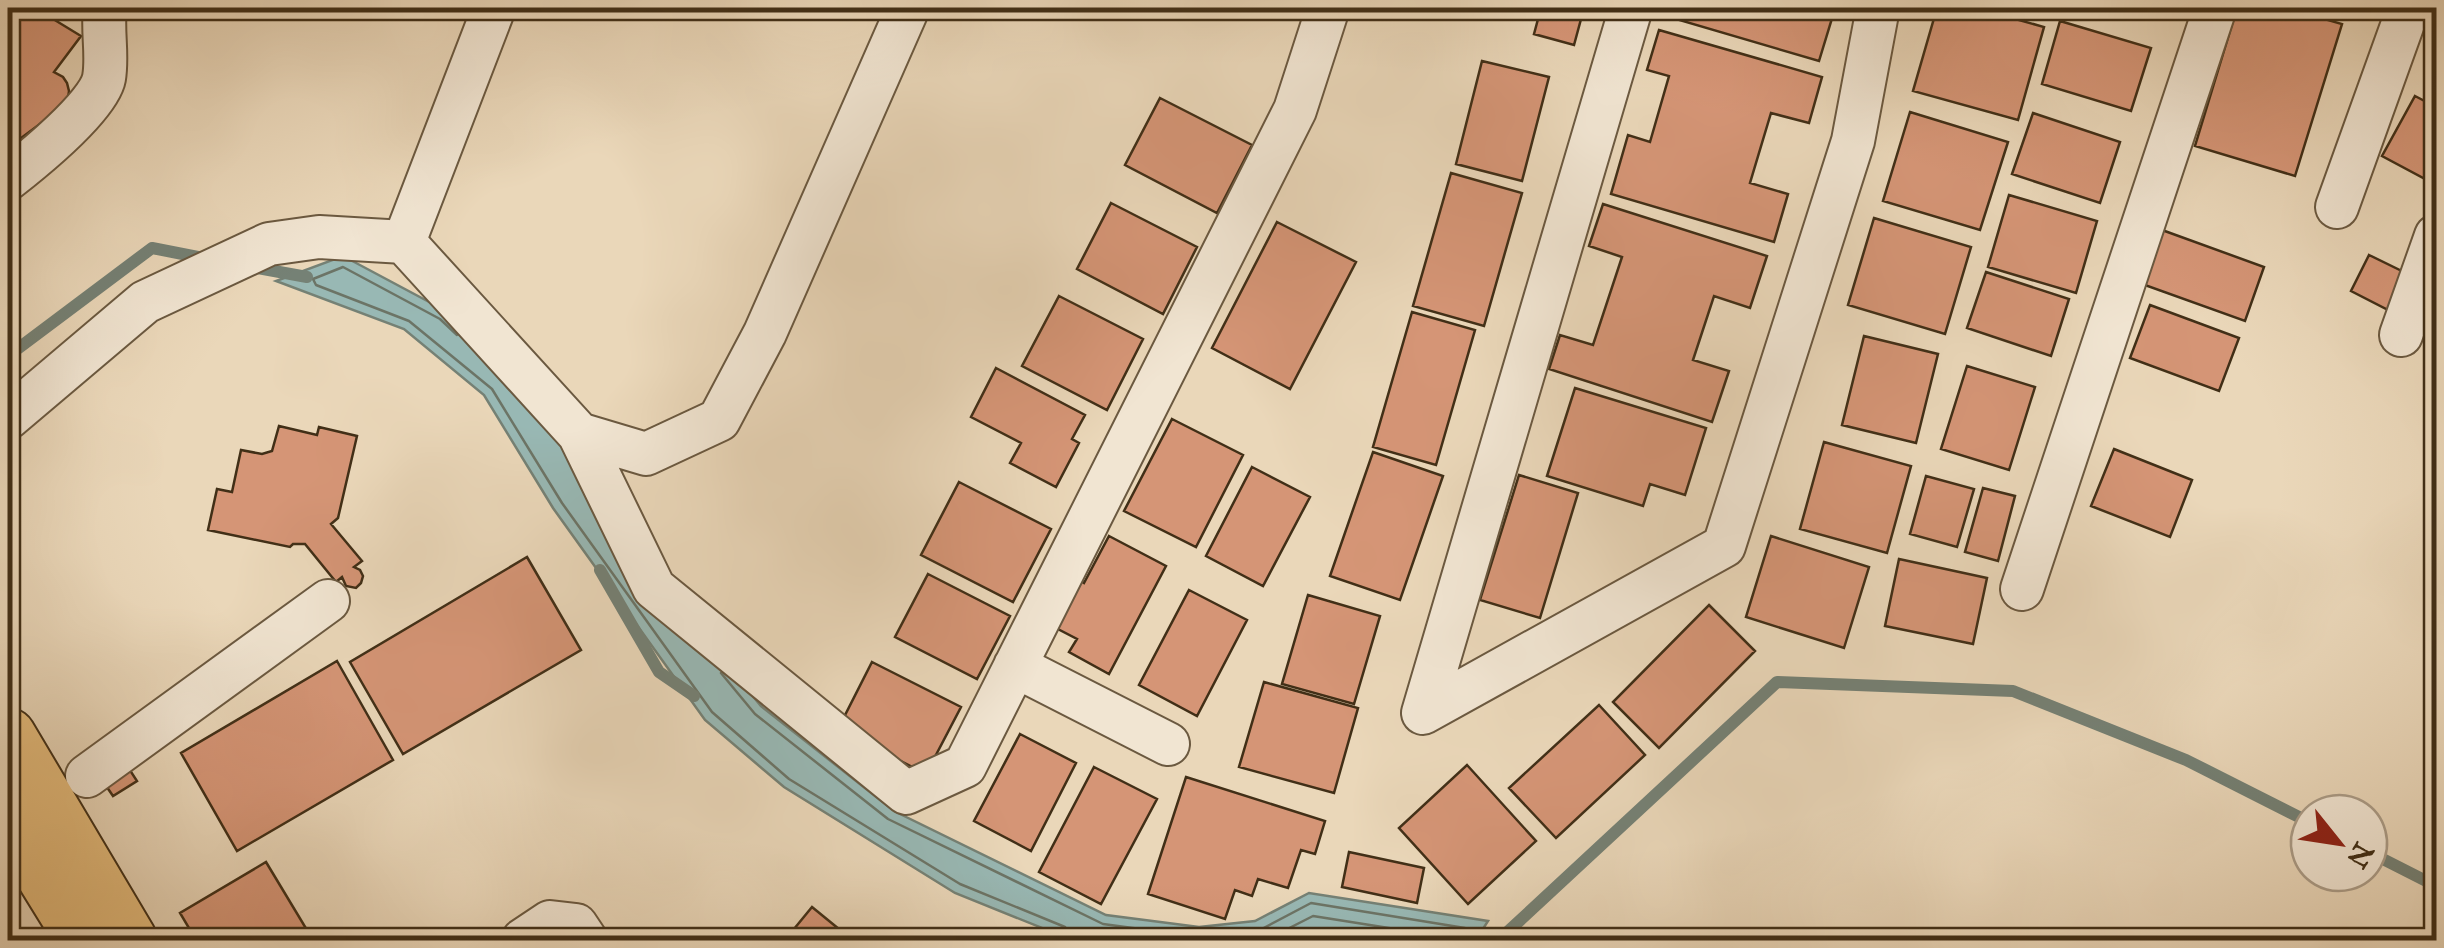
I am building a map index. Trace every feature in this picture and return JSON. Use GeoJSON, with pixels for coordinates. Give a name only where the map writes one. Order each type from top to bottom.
{"type":"FeatureCollection","features":[{"type":"Feature","properties":{"kind":"main road"},"geometry":{"type":"LineString","coordinates":[[8,736],[129,940]]}},
{"type":"Feature","properties":{"kind":"main road"},"geometry":{"type":"LineString","coordinates":[[8,816],[84,940]]}},
{"type":"Feature","properties":{"kind":"street"},"geometry":{"type":"LineString","coordinates":[[404,242],[494,8]]}},
{"type":"Feature","properties":{"kind":"street"},"geometry":{"type":"LineString","coordinates":[[580,434],[646,454],[719,420],[765,332],[908,8]]}},
{"type":"Feature","properties":{"kind":"street"},"geometry":{"type":"LineString","coordinates":[[8,418],[146,302],[269,244],[318,237],[404,242],[580,434],[654,588],[906,793],[965,766],[1295,110],[1328,8]]}},
{"type":"Feature","properties":{"kind":"street"},"geometry":{"type":"LineString","coordinates":[[1631,8],[1422,713],[1724,546],[1853,141],[1878,8]]}},
{"type":"Feature","properties":{"kind":"street"},"geometry":{"type":"LineString","coordinates":[[2022,589],[2215,8]]}},
{"type":"Feature","properties":{"kind":"street"},"geometry":{"type":"LineString","coordinates":[[8,179],[98,95],[104,78],[97,12]]}},
{"type":"Feature","properties":{"kind":"street"},"geometry":{"type":"LineString","coordinates":[[2338,207],[2406,16]]}},
{"type":"Feature","properties":{"kind":"street"},"geometry":{"type":"LineString","coordinates":[[2401,336],[2436,236]]}},
{"type":"Feature","properties":{"kind":"street"},"geometry":{"type":"LineString","coordinates":[[87,776],[328,601]]}},
{"type":"Feature","properties":{"kind":"street"},"geometry":{"type":"LineString","coordinates":[[1015,666],[1168,744]]}},
{"type":"Feature","properties":{"kind":"street"},"geometry":{"type":"LineString","coordinates":[[523,940],[550,922],[576,925],[586,940]]}},
{"type":"Feature","properties":{"kind":"water"},"geometry":{"type":"Polygon","coordinates":[[[343,256],[446,311],[519,382],[666,590],[761,706],[894,811],[1106,915],[1199,927],[1255,921],[1309,893],[1488,921],[1476,940],[1072,940],[955,893],[784,787],[705,720],[553,508],[484,395],[404,329],[276,281],[343,256]]]}},
{"type":"Feature","properties":{"kind":"building"},"geometry":{"type":"Polygon","coordinates":[[[8,8],[35,8],[81,36],[54,72],[67,83],[68,99],[63,107],[9,147],[16,156],[8,163],[8,8]]]}},
{"type":"Feature","properties":{"kind":"building"},"geometry":{"type":"Polygon","coordinates":[[[1541,8],[1584,8],[1574,45],[1534,34],[1541,8]]]}},
{"type":"Feature","properties":{"kind":"building"},"geometry":{"type":"Polygon","coordinates":[[[1672,8],[1809,8],[1833,15],[1819,61],[1669,17],[1672,8]]]}},
{"type":"Feature","properties":{"kind":"building"},"geometry":{"type":"Polygon","coordinates":[[[1937,8],[1976,8],[2044,27],[2018,120],[1913,91],[1937,8]]]}},
{"type":"Feature","properties":{"kind":"building"},"geometry":{"type":"Polygon","coordinates":[[[2237,8],[2286,8],[2342,24],[2295,176],[2195,146],[2237,8]]]}},
{"type":"Feature","properties":{"kind":"building"},"geometry":{"type":"Polygon","coordinates":[[[2060,21],[2151,48],[2131,111],[2042,84],[2060,21]]]}},
{"type":"Feature","properties":{"kind":"building"},"geometry":{"type":"Polygon","coordinates":[[[1659,30],[1822,77],[1809,123],[1771,113],[1750,183],[1788,194],[1774,242],[1611,194],[1628,135],[1650,142],[1669,76],[1647,70],[1659,30]]]}},
{"type":"Feature","properties":{"kind":"building"},"geometry":{"type":"Polygon","coordinates":[[[1482,61],[1549,77],[1522,181],[1456,164],[1482,61]]]}},
{"type":"Feature","properties":{"kind":"building"},"geometry":{"type":"Polygon","coordinates":[[[2415,96],[2436,107],[2436,162],[2427,180],[2382,156],[2415,96]]]}},
{"type":"Feature","properties":{"kind":"building"},"geometry":{"type":"Polygon","coordinates":[[[1160,98],[1252,145],[1217,213],[1125,165],[1160,98]]]}},
{"type":"Feature","properties":{"kind":"building"},"geometry":{"type":"Polygon","coordinates":[[[1910,112],[2008,142],[1980,230],[1883,201],[1910,112]]]}},
{"type":"Feature","properties":{"kind":"building"},"geometry":{"type":"Polygon","coordinates":[[[2033,113],[2120,142],[2100,203],[2012,174],[2033,113]]]}},
{"type":"Feature","properties":{"kind":"building"},"geometry":{"type":"Polygon","coordinates":[[[1451,173],[1522,193],[1484,326],[1413,306],[1451,173]]]}},
{"type":"Feature","properties":{"kind":"building"},"geometry":{"type":"Polygon","coordinates":[[[2009,195],[2097,221],[2076,293],[1988,267],[2009,195]]]}},
{"type":"Feature","properties":{"kind":"building"},"geometry":{"type":"Polygon","coordinates":[[[1111,203],[1197,247],[1163,314],[1077,269],[1111,203]]]}},
{"type":"Feature","properties":{"kind":"building"},"geometry":{"type":"Polygon","coordinates":[[[1603,204],[1767,256],[1750,308],[1714,296],[1693,360],[1729,371],[1712,422],[1549,369],[1560,335],[1593,345],[1622,257],[1589,246],[1603,204]]]}},
{"type":"Feature","properties":{"kind":"building"},"geometry":{"type":"Polygon","coordinates":[[[1874,218],[1971,247],[1945,334],[1848,305],[1874,218]]]}},
{"type":"Feature","properties":{"kind":"building"},"geometry":{"type":"Polygon","coordinates":[[[1277,222],[1356,262],[1290,389],[1212,348],[1277,222]]]}},
{"type":"Feature","properties":{"kind":"building"},"geometry":{"type":"Polygon","coordinates":[[[2162,230],[2264,267],[2245,321],[2142,284],[2162,230]]]}},
{"type":"Feature","properties":{"kind":"building"},"geometry":{"type":"Polygon","coordinates":[[[2369,255],[2414,277],[2396,314],[2351,291],[2369,255]]]}},
{"type":"Feature","properties":{"kind":"building"},"geometry":{"type":"Polygon","coordinates":[[[1986,272],[2069,299],[2051,356],[1967,328],[1986,272]]]}},
{"type":"Feature","properties":{"kind":"building"},"geometry":{"type":"Polygon","coordinates":[[[1059,296],[1143,339],[1107,410],[1022,366],[1059,296]]]}},
{"type":"Feature","properties":{"kind":"building"},"geometry":{"type":"Polygon","coordinates":[[[2150,305],[2239,338],[2219,391],[2130,358],[2150,305]]]}},
{"type":"Feature","properties":{"kind":"building"},"geometry":{"type":"Polygon","coordinates":[[[1412,312],[1475,330],[1436,465],[1373,447],[1412,312]]]}},
{"type":"Feature","properties":{"kind":"building"},"geometry":{"type":"Polygon","coordinates":[[[1864,336],[1938,354],[1916,443],[1842,425],[1864,336]]]}},
{"type":"Feature","properties":{"kind":"building"},"geometry":{"type":"Polygon","coordinates":[[[1967,366],[2035,387],[2009,470],[1941,449],[1967,366]]]}},
{"type":"Feature","properties":{"kind":"building"},"geometry":{"type":"Polygon","coordinates":[[[996,368],[1085,415],[1072,439],[1079,443],[1056,487],[1010,463],[1021,443],[971,417],[996,368]]]}},
{"type":"Feature","properties":{"kind":"building"},"geometry":{"type":"Polygon","coordinates":[[[1575,388],[1706,428],[1685,495],[1650,484],[1643,506],[1547,476],[1575,388]]]}},
{"type":"Feature","properties":{"kind":"building"},"geometry":{"type":"Polygon","coordinates":[[[1172,419],[1243,455],[1196,547],[1124,511],[1172,419]]]}},
{"type":"Feature","properties":{"kind":"building"},"geometry":{"type":"Polygon","coordinates":[[[279,426],[317,435],[319,427],[357,436],[338,518],[331,524],[362,561],[354,567],[363,576],[356,588],[346,586],[342,577],[336,582],[305,544],[290,547],[208,530],[217,489],[232,492],[241,450],[262,454],[272,451],[279,426]]]}},
{"type":"Feature","properties":{"kind":"building"},"geometry":{"type":"Polygon","coordinates":[[[1824,442],[1911,466],[1887,553],[1800,529],[1824,442]]]}},
{"type":"Feature","properties":{"kind":"building"},"geometry":{"type":"Polygon","coordinates":[[[2114,449],[2192,480],[2170,537],[2091,506],[2114,449]]]}},
{"type":"Feature","properties":{"kind":"building"},"geometry":{"type":"Polygon","coordinates":[[[1373,452],[1443,476],[1400,600],[1330,576],[1373,452]]]}},
{"type":"Feature","properties":{"kind":"building"},"geometry":{"type":"Polygon","coordinates":[[[1252,467],[1310,497],[1263,586],[1206,556],[1252,467]]]}},
{"type":"Feature","properties":{"kind":"building"},"geometry":{"type":"Polygon","coordinates":[[[1519,475],[1578,493],[1540,618],[1480,600],[1519,475]]]}},
{"type":"Feature","properties":{"kind":"building"},"geometry":{"type":"Polygon","coordinates":[[[1926,476],[1974,489],[1957,547],[1910,534],[1926,476]]]}},
{"type":"Feature","properties":{"kind":"building"},"geometry":{"type":"Polygon","coordinates":[[[959,482],[1051,529],[1013,602],[921,555],[959,482]]]}},
{"type":"Feature","properties":{"kind":"building"},"geometry":{"type":"Polygon","coordinates":[[[1983,488],[2015,496],[1998,561],[1965,552],[1983,488]]]}},
{"type":"Feature","properties":{"kind":"building"},"geometry":{"type":"Polygon","coordinates":[[[1109,536],[1166,566],[1109,674],[1069,652],[1077,639],[1054,627],[1109,536]]]}},
{"type":"Feature","properties":{"kind":"building"},"geometry":{"type":"Polygon","coordinates":[[[1771,536],[1869,567],[1844,648],[1746,617],[1771,536]]]}},
{"type":"Feature","properties":{"kind":"building"},"geometry":{"type":"Polygon","coordinates":[[[527,557],[581,650],[403,754],[350,662],[527,557]]]}},
{"type":"Feature","properties":{"kind":"building"},"geometry":{"type":"Polygon","coordinates":[[[1899,559],[1987,578],[1973,644],[1885,626],[1899,559]]]}},
{"type":"Feature","properties":{"kind":"building"},"geometry":{"type":"Polygon","coordinates":[[[928,574],[1010,616],[977,679],[895,637],[928,574]]]}},
{"type":"Feature","properties":{"kind":"building"},"geometry":{"type":"Polygon","coordinates":[[[1189,590],[1247,620],[1197,716],[1139,685],[1189,590]]]}},
{"type":"Feature","properties":{"kind":"building"},"geometry":{"type":"Polygon","coordinates":[[[1308,595],[1380,616],[1354,704],[1282,684],[1308,595]]]}},
{"type":"Feature","properties":{"kind":"building"},"geometry":{"type":"Polygon","coordinates":[[[1709,605],[1755,651],[1659,748],[1613,702],[1709,605]]]}},
{"type":"Feature","properties":{"kind":"building"},"geometry":{"type":"Polygon","coordinates":[[[337,661],[393,760],[237,851],[181,753],[337,661]]]}},
{"type":"Feature","properties":{"kind":"building"},"geometry":{"type":"Polygon","coordinates":[[[872,662],[961,707],[926,774],[838,729],[872,662]]]}},
{"type":"Feature","properties":{"kind":"building"},"geometry":{"type":"Polygon","coordinates":[[[1264,682],[1358,708],[1334,793],[1239,767],[1264,682]]]}},
{"type":"Feature","properties":{"kind":"building"},"geometry":{"type":"Polygon","coordinates":[[[1599,705],[1645,755],[1556,838],[1509,788],[1599,705]]]}},
{"type":"Feature","properties":{"kind":"building"},"geometry":{"type":"Polygon","coordinates":[[[1020,734],[1076,763],[1031,851],[974,821],[1020,734]]]}},
{"type":"Feature","properties":{"kind":"building"},"geometry":{"type":"Polygon","coordinates":[[[124,761],[137,781],[113,796],[100,777],[124,761]]]}},
{"type":"Feature","properties":{"kind":"building"},"geometry":{"type":"Polygon","coordinates":[[[1467,765],[1536,841],[1468,904],[1399,828],[1467,765]]]}},
{"type":"Feature","properties":{"kind":"building"},"geometry":{"type":"Polygon","coordinates":[[[1094,767],[1157,799],[1101,904],[1039,872],[1094,767]]]}},
{"type":"Feature","properties":{"kind":"building"},"geometry":{"type":"Polygon","coordinates":[[[1186,777],[1325,821],[1315,854],[1301,850],[1288,888],[1258,879],[1252,896],[1235,890],[1225,919],[1148,894],[1186,777]]]}},
{"type":"Feature","properties":{"kind":"building"},"geometry":{"type":"Polygon","coordinates":[[[1349,852],[1424,868],[1417,903],[1342,887],[1349,852]]]}},
{"type":"Feature","properties":{"kind":"building"},"geometry":{"type":"Polygon","coordinates":[[[266,862],[313,940],[196,940],[180,913],[266,862]]]}},
{"type":"Feature","properties":{"kind":"building"},"geometry":{"type":"Polygon","coordinates":[[[812,907],[845,934],[840,940],[785,940],[812,907]]]}},
{"type":"Feature","properties":{"kind":"waterway"},"geometry":{"type":"LineString","coordinates":[[8,356],[152,248],[208,259]]}},
{"type":"Feature","properties":{"kind":"waterway"},"geometry":{"type":"LineString","coordinates":[[252,267],[307,277]]}},
{"type":"Feature","properties":{"kind":"waterway"},"geometry":{"type":"LineString","coordinates":[[600,570],[659,672],[694,696]]}},
{"type":"Feature","properties":{"kind":"waterway"},"geometry":{"type":"LineString","coordinates":[[1465,933],[1501,938],[1777,682],[2013,691],[2186,760],[2289,812]]}},
{"type":"Feature","properties":{"kind":"waterway"},"geometry":{"type":"LineString","coordinates":[[2389,862],[2436,886]]}}]}
